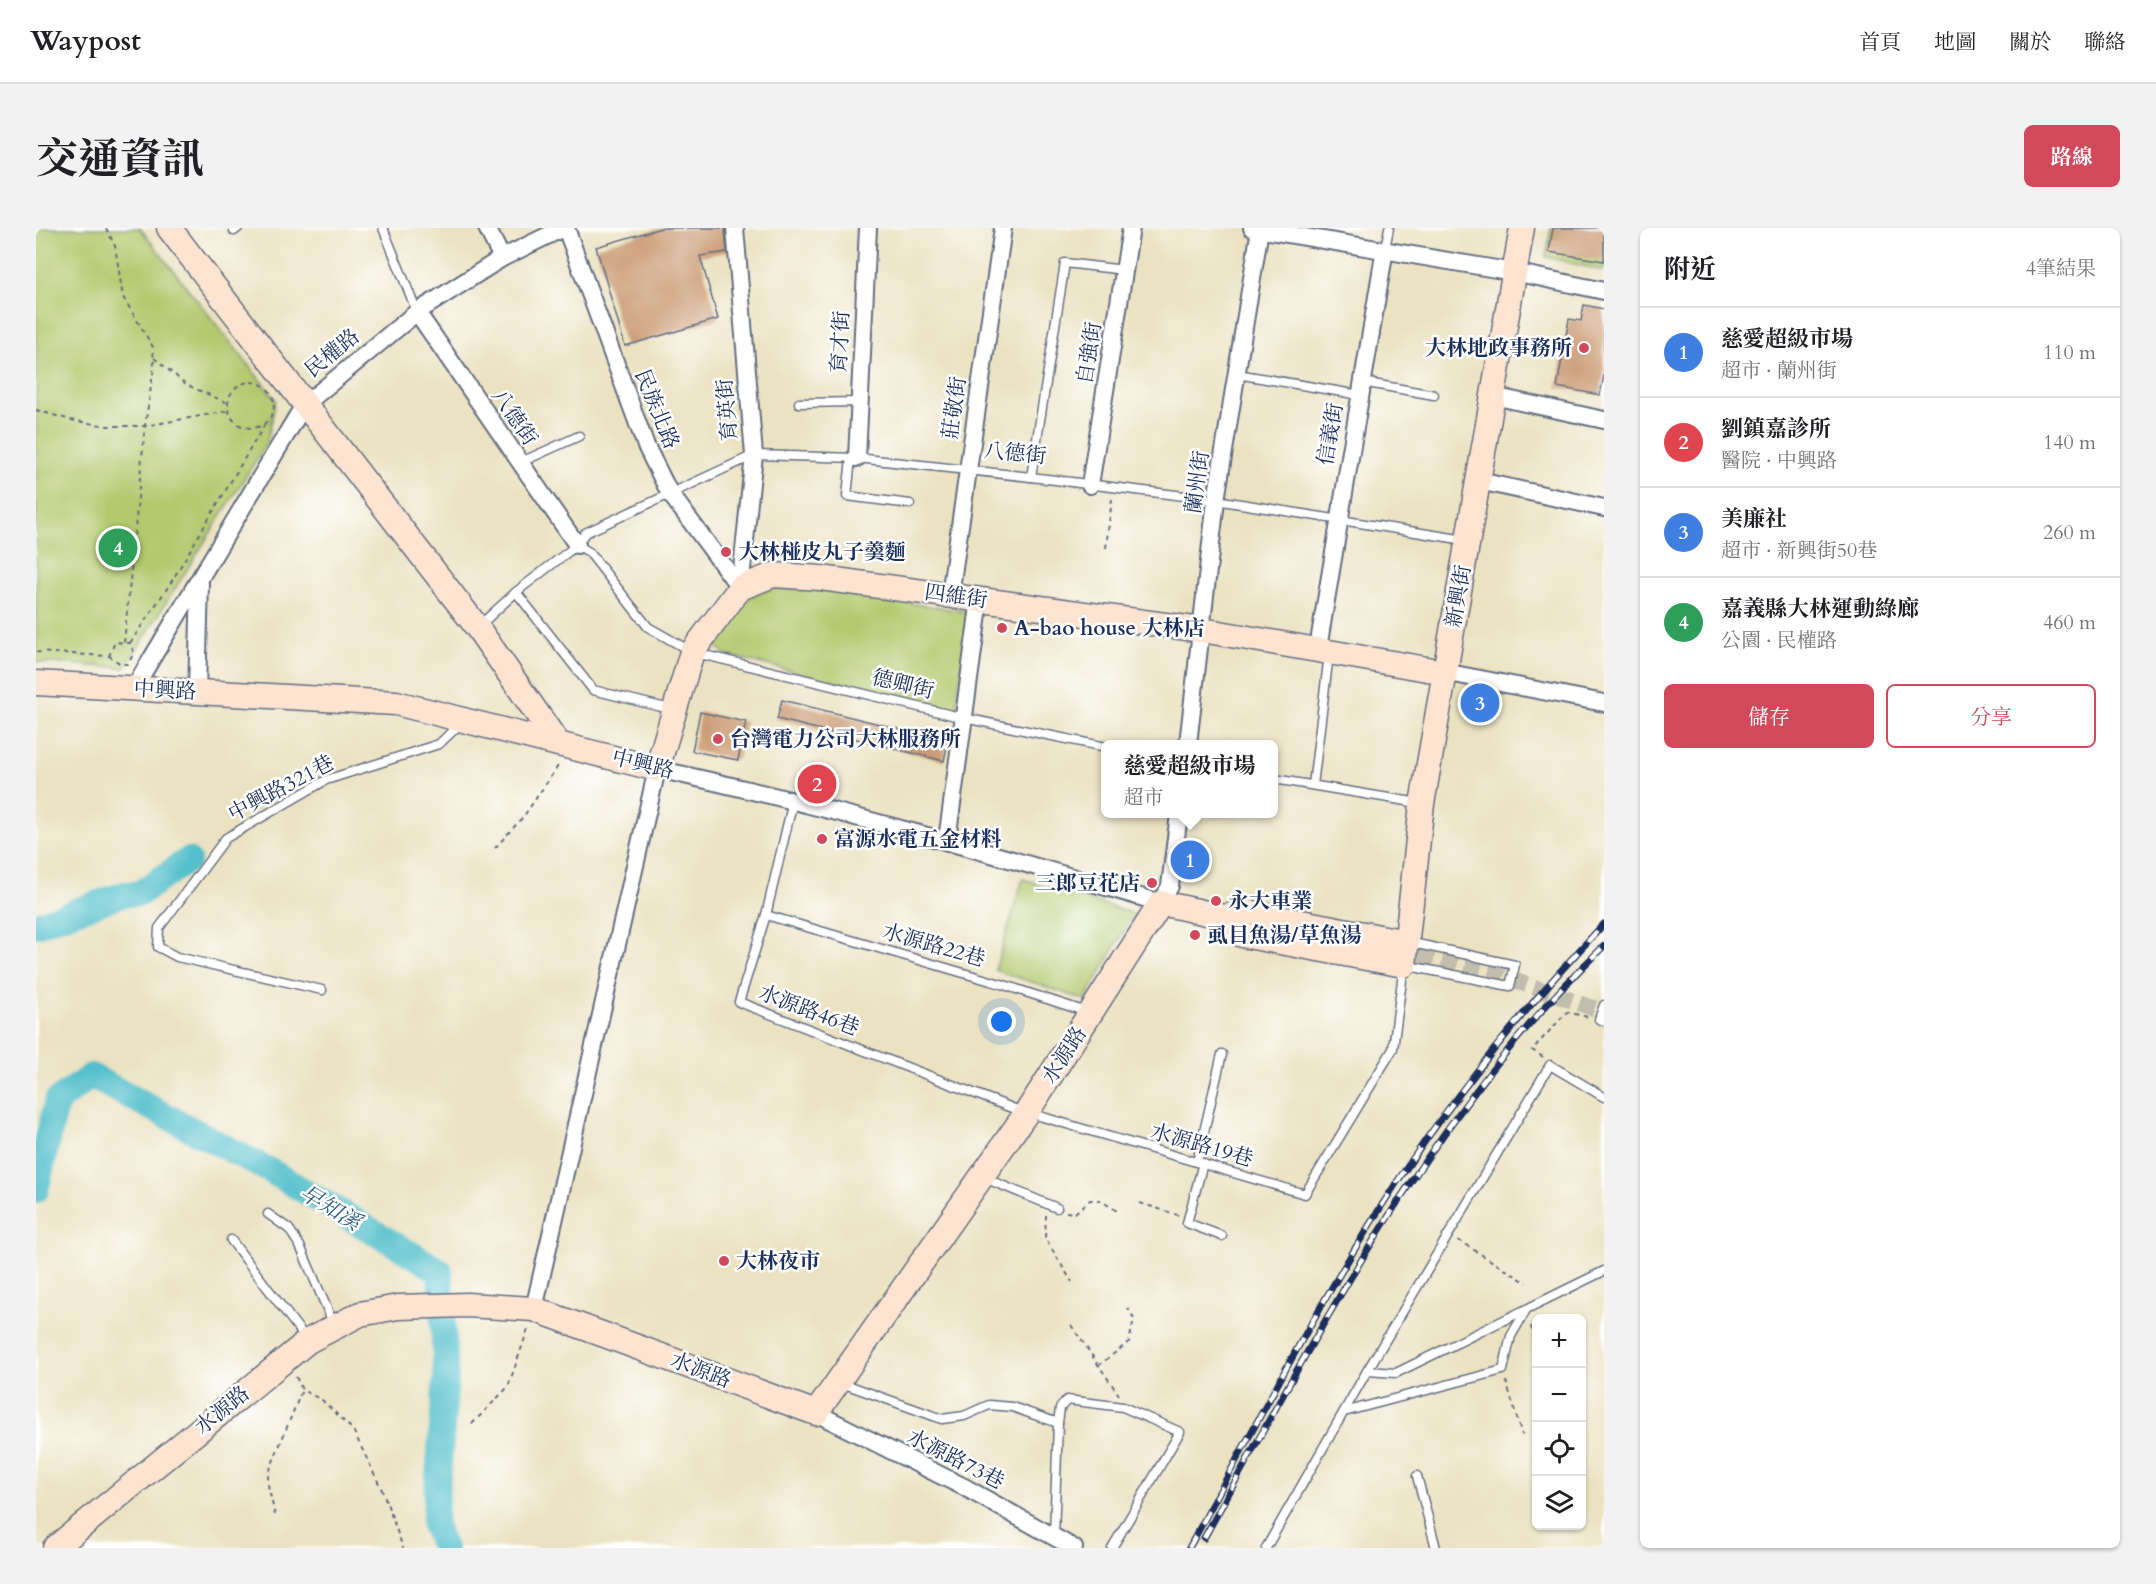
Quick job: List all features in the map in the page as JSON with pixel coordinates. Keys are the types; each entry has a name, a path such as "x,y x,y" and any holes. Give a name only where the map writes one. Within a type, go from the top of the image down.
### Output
{"street":[{"path":"169,228 477,627 557,742"},
{"path":"487,228 501,258"},
{"name":"民權路","path":"134,688 200,582 304,405 417,312 501,258 565,228"},
{"name":"民族北路","path":"565,228 627,402 669,492 740,588"},
{"name":"育英街","path":"735,228 754,455 740,588"},
{"name":"育才街","path":"854,458 860,402 868,228"},
{"name":"莊敬街","path":"950,595 1003,228"},
{"name":"自強街","path":"1090,485 1131,228"},
{"path":"1257,228 1514,272 1604,291"},
{"name":"蘭州街","path":"1189,740 1203,630 1216,500 1237,374 1257,228"},
{"name":"新興街","path":"1405,953 1422,804 1522,228"},
{"name":"信義街","path":"1324,650 1338,519 1385,249"},
{"name":"八德街","path":"417,312 577,545"},
{"path":"1493,396 1604,420"},
{"path":"1479,481 1604,508"},
{"name":"四維街","path":"740,588 773,575 821,578 1203,630 1444,672"},
{"name":"民權路","path":"197,691 200,582"},
{"path":"534,1309 657,769 692,652 740,588"},
{"path":"947,840 980,599"},
{"path":"1444,672 1604,703"},
{"name":"中興路","path":"36,683 396,704 947,840 1161,903 1232,918 1244,911 1405,953"},
{"path":"1161,903 1170,886 1178,818"},
{"name":"水源路","path":"55,1548 308,1341 360,1314 398,1307 467,1305 534,1309 816,1413 1027,1112 1161,903"},
{"name":"水源路73巷","path":"816,1413 1074,1548"}],"lane":[{"path":"382,228 417,312"},
{"name":"信義街","path":"1385,249 1389,228"},
{"path":"1031,477 1065,263 1124,270"},
{"path":"1237,374 1434,395"},
{"path":"799,403 860,402"},
{"path":"519,463 579,435"},
{"name":"八德街","path":"477,627 516,592 577,545 585,533 669,492 754,455 854,458 1031,477 1216,500 1468,540"},
{"path":"854,458 847,496 910,504"},
{"name":"德卿街","path":"577,545 589,552 648,627 692,652 964,718 1101,746"},
{"path":"516,592 593,690 674,710"},
{"path":"1312,785 1324,650"},
{"name":"中興路321巷","path":"322,990 177,957 158,947 159,928 226,838 326,780 438,744 462,721"},
{"path":"1278,780 1422,804"},
{"name":"水源路46巷","path":"793,801 766,915 739,1002 1027,1112"},
{"name":"水源路22巷","path":"766,915 1001,984 1090,1013"},
{"path":"1405,953 1515,965 1510,986 1405,953"},
{"name":"水源路19巷","path":"1027,1112 1305,1194 1393,1049 1405,953"},
{"path":"1604,1005 1599,1019 1604,1021"},
{"path":"1222,1054 1187,1218 1187,1223 1222,1236"},
{"path":"1266,1548 1367,1371 1550,1065 1604,1097"},
{"path":"982,1177 1058,1208"},
{"path":"268,1214 289,1229 300,1246 335,1325"},
{"path":"231,1240 308,1341"},
{"path":"1367,1371 1395,1373 1527,1310 1604,1270"},
{"path":"1344,1412 1503,1370 1511,1336 1527,1310"},
{"path":"839,1382 942,1419 964,1416 988,1405 1012,1407 1058,1423"},
{"path":"1054,1536 1060,1408 1067,1400 1115,1404 1180,1432 1112,1548"},
{"path":"1417,1476 1436,1548"}],"path":[{"path":"106,228 115,246 123,297 153,347 154,358 145,426 124,643"},
{"path":"154,358 187,385 228,403"},
{"path":"130,644 171,584 265,424 271,418 274,403 269,389 248,382 240,384 230,395 228,411 243,427 259,427 265,424"},
{"path":"36,410 71,420 107,426 145,426 228,411"},
{"path":"1106,548 1113,488"},
{"path":"109,656 116,642 130,644"},
{"path":"36,652 109,656 121,664 128,664 134,653 130,644"},
{"path":"495,848 524,816 560,765 557,742"},
{"path":"1072,1282 1045,1238 1047,1212 1058,1208 1075,1214 1090,1200 1100,1200 1117,1211"},
{"path":"1140,1203 1187,1218"},
{"path":"1449,1235 1527,1283"},
{"path":"1098,1366 1129,1342 1134,1319 1128,1308"},
{"path":"472,1424 508,1387 523,1348 534,1309"},
{"path":"1527,1310 1532,1331"},
{"path":"1071,1325 1119,1395 1115,1404"},
{"path":"1503,1370 1522,1435"},
{"path":"275,1515 268,1485 268,1474 302,1390 322,1400 353,1430 383,1492 403,1548"}],"green space":[{"path":"36,228 140,228 276,400 267,443 125,668 36,662"},
{"path":"1551,228 1604,228 1604,271 1546,257"},
{"path":"773,588 823,590 969,612 956,711 726,655 716,646 715,633 745,598"},
{"path":"1023,879 1134,914 1085,1000 995,970"}],"building":[{"path":"661,228 725,228 727,252 700,256 718,319 625,346 596,247"},
{"path":"1553,228 1604,228 1604,261 1549,252"},
{"name":"大林地政事務所","path":"1584,305 1604,309 1604,375 1600,395 1557,387 1569,319 1581,321"},
{"path":"782,700 948,741 944,761 777,719"},
{"name":"台灣電力公司大林服務所","path":"700,712 746,722 738,760 692,751"}],"waterway":[{"path":"36,925 124,894 139,894 188,860"},
{"name":"早知溪","path":"36,1190 57,1101 91,1076 274,1173 440,1271 446,1377 434,1525 444,1548"}],"tunnel":[{"path":"1395,951 1491,972 1604,1012"}],"railway":[{"path":"1189,1548 1341,1271 1397,1182 1444,1114 1495,1048 1604,924"},
{"path":"1204,1538 1335,1303 1382,1226 1432,1151 1485,1079 1542,1010 1604,946"}],"place":[{"name":"大林地政事務所","path":"1584,348"},
{"name":"嘉義縣大林運動綠廊","path":"118,548"},
{"name":"大林椪皮丸子羹麵","path":"726,552"},
{"name":"A-bao house 大林店","path":"1002,628"},
{"name":"美廉社","path":"1480,703"},
{"name":"台灣電力公司大林服務所","path":"718,739"},
{"name":"劉鎮嘉診所","path":"817,784"},
{"name":"富源水電五金材料","path":"822,839"},
{"name":"慈愛超級市場","path":"1190,860"},
{"name":"三郎豆花店","path":"1152,883"},
{"name":"永大車業","path":"1216,901"},
{"name":"虱目魚湯/草魚湯","path":"1195,935"},
{"name":"大林夜市","path":"724,1261"}]}
